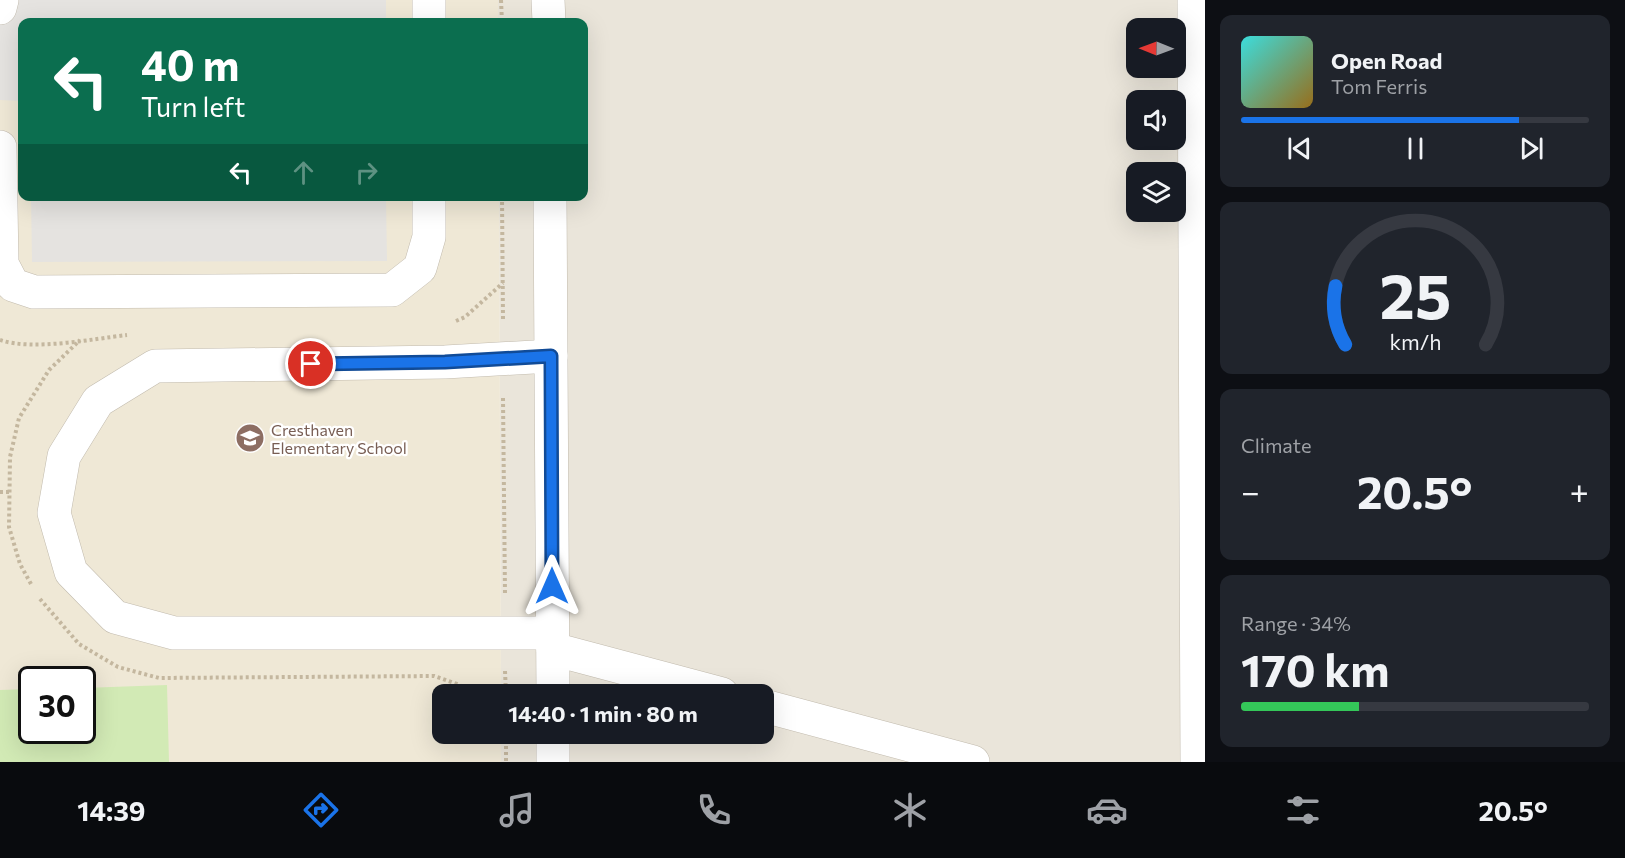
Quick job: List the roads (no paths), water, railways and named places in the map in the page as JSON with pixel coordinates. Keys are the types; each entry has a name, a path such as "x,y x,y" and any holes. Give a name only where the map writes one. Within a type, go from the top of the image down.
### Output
{"street":[{"path":"0,8 2,0"},
{"path":"429,0 429,18"},
{"path":"548,0 549,18"},
{"path":"1194,0 1197,762"},
{"path":"0,147 2,264 13,285 34,292 392,290 420,268 429,237 429,201"},
{"path":"550,201 553,684"},
{"path":"551,356 445,362 155,366 98,401 64,456 54,513 71,572 116,617 174,633 505,633 553,641 690,684"},
{"path":"774,709 973,762"},
{"path":"553,744 553,762"}],"place":[{"name":"Cresthaven Elementary School","path":"250,438"}]}
